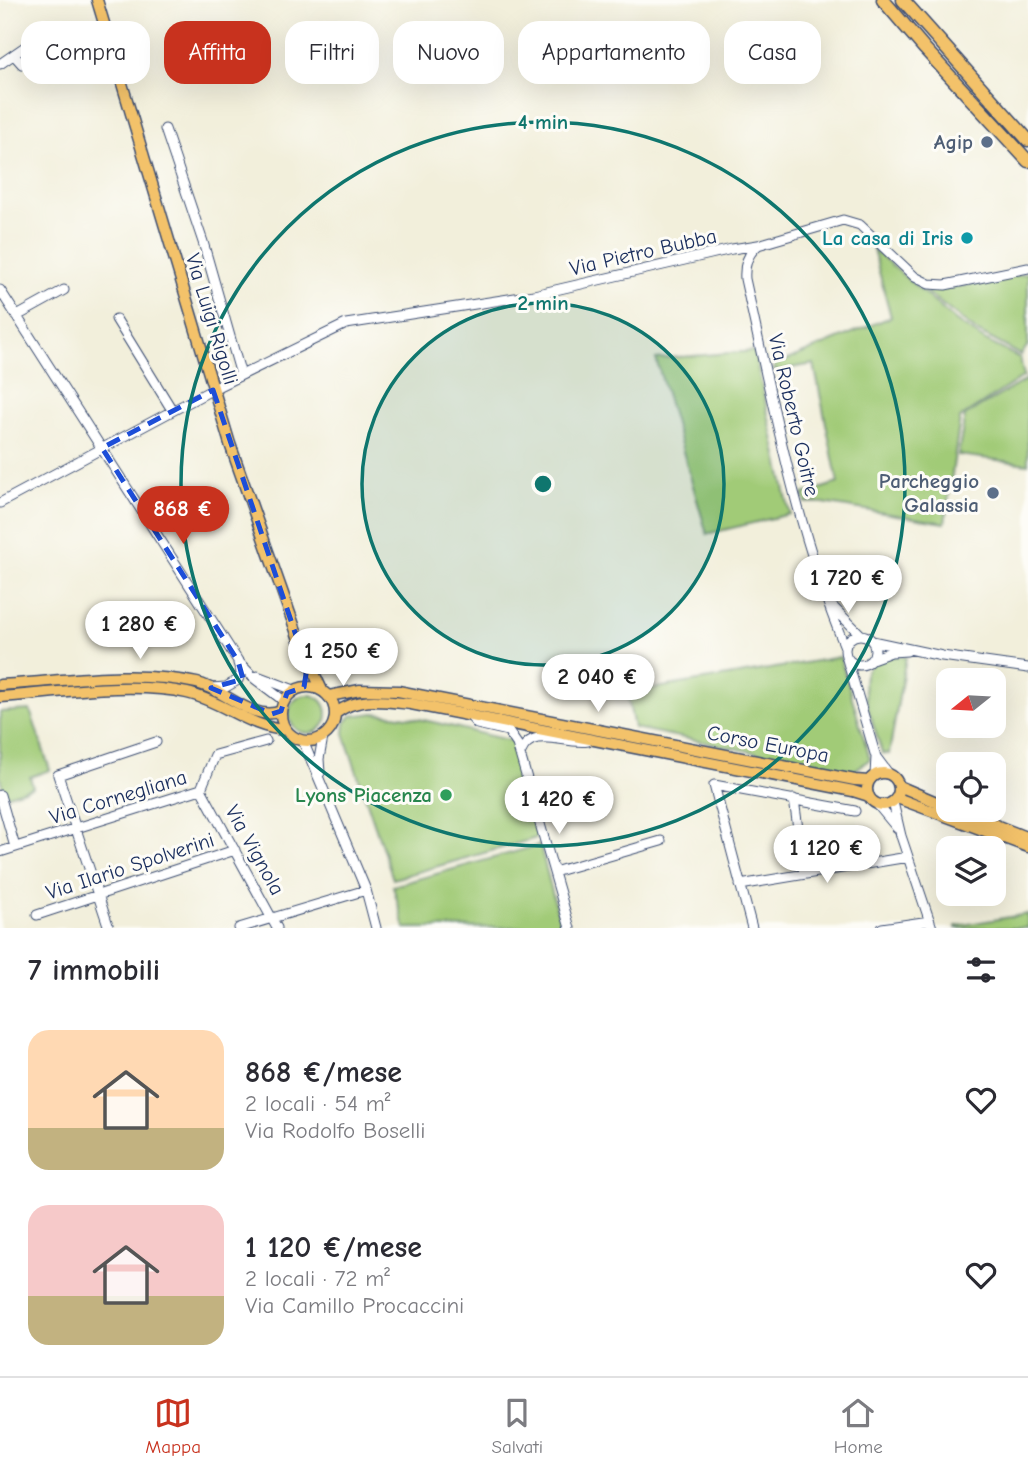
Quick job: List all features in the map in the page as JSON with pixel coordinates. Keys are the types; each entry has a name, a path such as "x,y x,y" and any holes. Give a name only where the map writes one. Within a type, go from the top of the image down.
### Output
{"highway":[{"path":"883,0 1028,161"},
{"path":"903,0 1028,140"}],"main road":[{"name":"Via Luigi Rigolli","path":"97,0 243,484 302,645 325,693"},
{"name":"Via Luigi Rigolli","path":"299,689 307,668 302,645"},
{"path":"0,685 146,677 200,684 269,715 299,689 325,693 335,713 334,723 323,737 303,741 291,735 282,724 282,706"},
{"path":"0,696 158,689 202,698 262,726 286,730"},
{"name":"Corso Europa","path":"325,693 398,691 855,780 888,773"},
{"name":"Corso Europa","path":"335,713 352,703 377,701 411,704 591,740 886,805 895,800 1028,847"},
{"path":"888,773 895,778 899,786 936,802"},
{"path":"872,778 873,800"},
{"path":"895,800 899,786"},
{"path":"988,822 1028,838"}],"street":[{"path":"0,64 14,55"},
{"path":"165,130 203,242 241,375"},
{"name":"Via Pietro Bubba","path":"0,503 172,410 346,324 569,288 758,245 843,220 860,225 915,276 929,284 945,285 1028,268"},
{"name":"Via Roberto Goitre","path":"758,245 752,250 745,264 746,279 799,517 823,594 846,652 876,757 888,773"},
{"path":"0,290 238,661 282,706"},
{"path":"17,316 64,290"},
{"path":"116,319 172,410"},
{"name":"Via Roberto Goitre","path":"823,594 837,613 861,635"},
{"path":"915,650 891,652 862,665 852,663 846,652 849,640 861,635 915,650 1028,668"},
{"path":"872,640 875,650 872,659"},
{"path":"211,688 226,687 238,680 241,672 238,661"},
{"name":"Via Roberto Goitre","path":"860,699 858,680 862,665"},
{"path":"249,673 299,689"},
{"path":"470,716 477,724 508,731 521,752 570,928"},
{"path":"323,737 319,759 323,785"},
{"path":"521,752 525,743 536,737 575,743 591,740"},
{"name":"Via Cornegliana","path":"0,852 201,789 215,755 266,741"},
{"path":"303,741 366,890 376,928"},
{"path":"109,928 58,775 156,742"},
{"name":"Via Roberto Goitre","path":"872,778 876,757"},
{"path":"752,928 714,785 855,811"},
{"name":"Via Vignola","path":"201,789 275,923"},
{"path":"0,798 4,824 15,847"},
{"path":"793,799 804,874"},
{"path":"873,800 887,813 901,836"},
{"path":"882,928 931,925 901,836 895,800"},
{"path":"554,872 661,841"},
{"name":"Via Ilario Spolverini","path":"37,915 235,850"},
{"path":"740,885 908,857"},
{"path":"239,928 275,923 366,890"}],"highlighted area":[{"path":"213,390 307,668 304,687 287,693 281,711 272,714 211,688 243,679 238,661 102,448"}],"green space":[{"path":"873,249 956,321 986,341 1020,358 1024,376 960,418 945,523 823,503 806,503 803,494 838,483 814,364 774,371 775,365 891,317"},
{"path":"1028,273 1028,345 1021,355 976,331 925,291 947,289"},
{"path":"754,351 790,514 707,534 656,359"},
{"path":"1027,379 1028,464 958,455 965,416"},
{"path":"891,656 906,657 889,754 882,753 864,688 867,670 872,664"},
{"path":"840,657 870,759 852,772 634,728 627,693"},
{"path":"308,695 321,701 327,714 321,727 308,733 295,727 289,714 295,701"},
{"path":"30,710 50,770 30,777 33,787 5,796 0,778 0,712"},
{"name":"Lyons Piacenza","path":"374,713 426,721 513,741 540,837 393,879 344,734 345,723 351,716"},
{"path":"540,845 561,927 405,928 393,886"},
{"path":"1028,914 1028,928 956,928 956,926"}],"place":[{"name":"Agip","path":"987,142"},
{"name":"La casa di Iris","path":"967,238"},
{"name":"Parcheggio Galassia","path":"993,493"},
{"name":"Lyons Piacenza","path":"446,795"}]}
